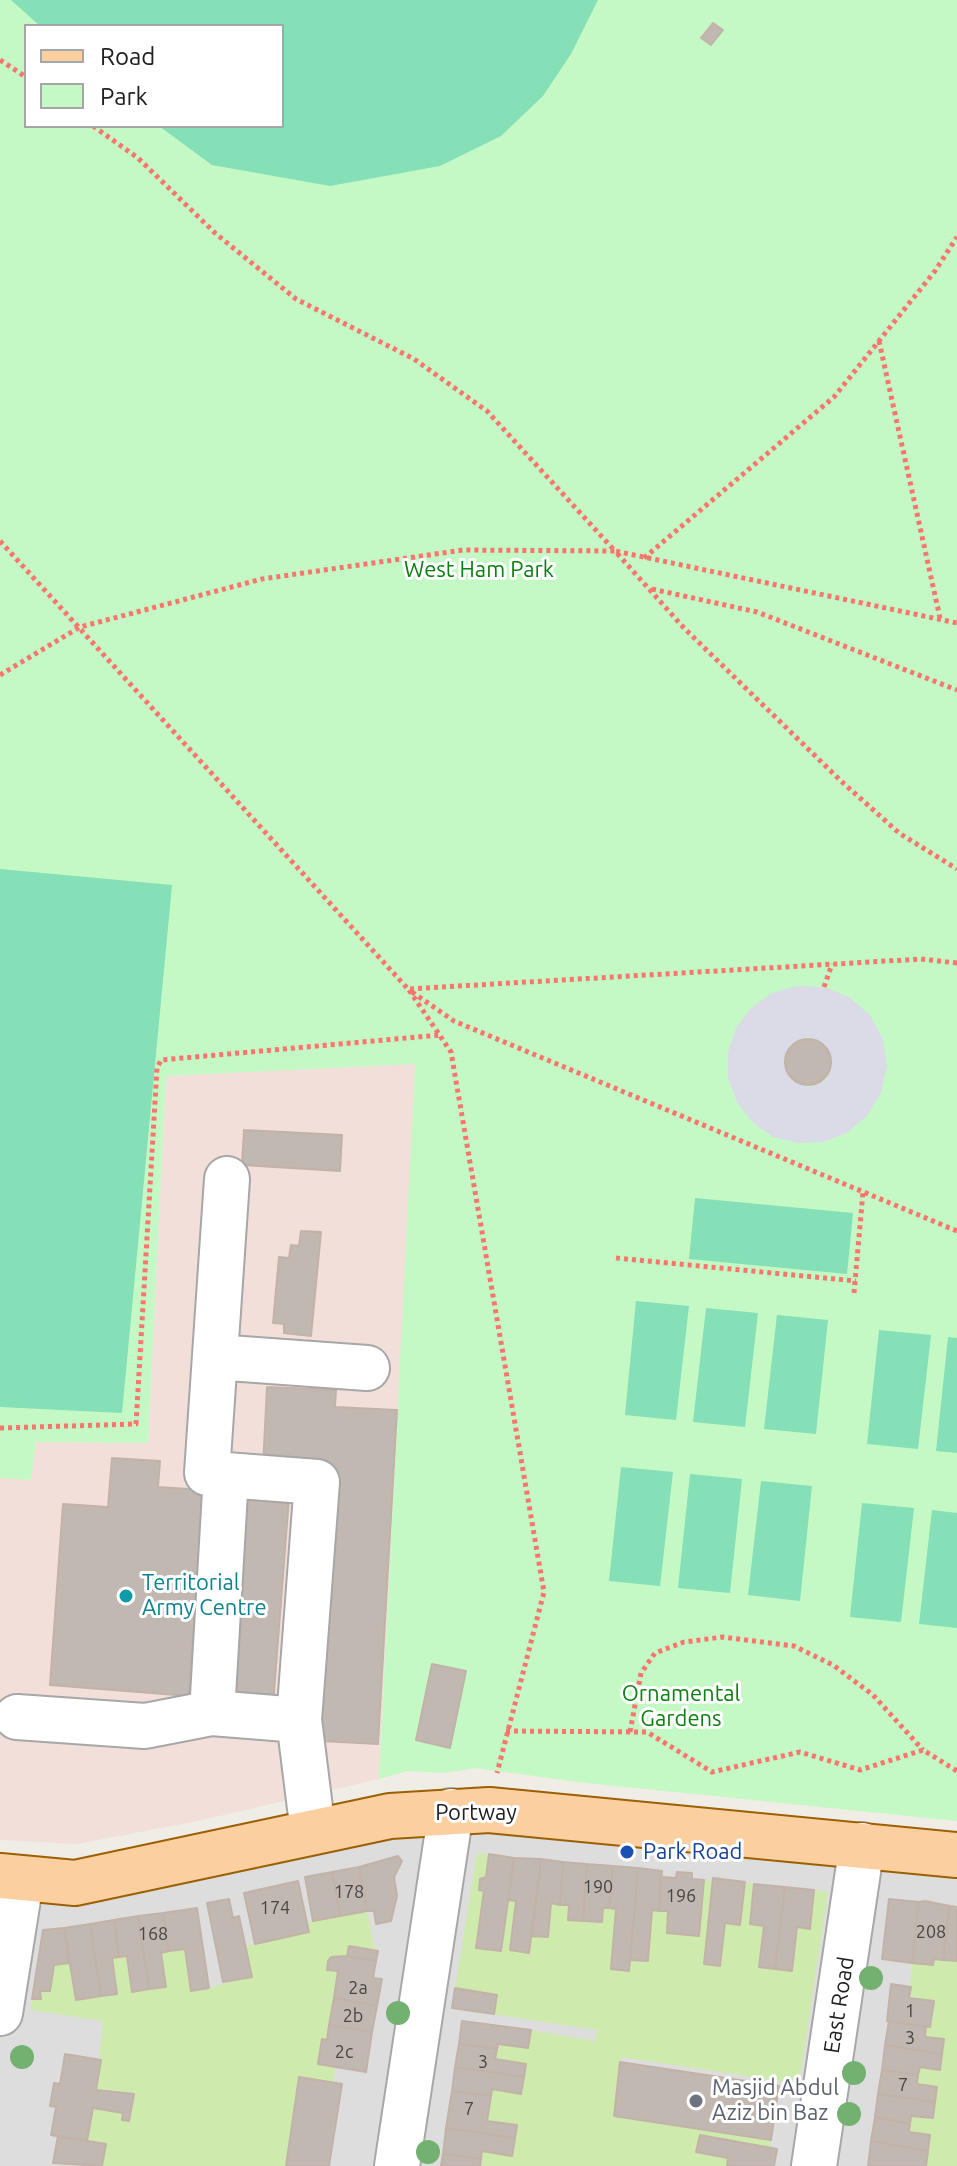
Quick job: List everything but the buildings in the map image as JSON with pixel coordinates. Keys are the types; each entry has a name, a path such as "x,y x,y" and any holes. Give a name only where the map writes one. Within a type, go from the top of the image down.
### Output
{"main road":[{"name":"Portway","path":"10,1878 75,1883 390,1816 470,1810 957,1855"}],"street":[{"path":"227,1179 207,1473 317,1482 299,1720 313,1832"},
{"path":"215,1357 367,1368"},
{"path":"212,1713 226,1475"},
{"path":"17,1717 145,1726 212,1713 299,1720"},
{"path":"397,2166 470,1810"},
{"name":"East Road","path":"814,2166 862,1845"},
{"path":"0,2013 10,1878"}],"path":[{"path":"0,60 24,76"},
{"path":"96,128 138,158 215,233 296,299 414,359 487,411 652,589 684,628 841,781 899,833 957,869"},
{"path":"644,558 834,397 957,237"},
{"path":"879,340 940,618"},
{"path":"0,541 408,989 451,1052 544,1592 506,1731 470,1810"},
{"path":"0,675 80,627 262,579 447,552 615,551 957,623"},
{"path":"652,589 757,612 957,690"},
{"path":"408,989 921,959 957,963"},
{"path":"824,987 832,964"},
{"path":"408,989 454,1021 957,1231"},
{"path":"0,1428 136,1424 157,1068 161,1060 440,1035"},
{"path":"854,1293 863,1192"},
{"path":"616,1258 856,1281"},
{"path":"630,1732 641,1673 655,1653 684,1642 723,1637 794,1646 833,1665 873,1695 923,1750 957,1771"},
{"path":"506,1731 647,1732 712,1772 800,1752 860,1770 923,1750"}],"shaded area":[{"path":"796,986 824,987 849,997 870,1015 883,1039 887,1066 881,1093 867,1116 847,1133 824,1142 798,1143 773,1137 752,1122 737,1102 728,1078 728,1052 736,1028 751,1008 772,993","holes":["808,1037 825,1044 832,1061 826,1080 809,1087 792,1080 785,1062 791,1044"]},
{"path":"416,1064 379,1779 198,1821 77,1844 0,1840 0,1478 31,1480 36,1442 148,1443 166,1076"},
{"path":"469,1828 957,1873 957,2166 0,2166 0,1893 385,1833"}],"green space":[{"name":"West Ham Park","path":"0,0 957,0 957,1821 577,1782 476,1768 443,1773 408,1771 379,1779 415,1064 166,1076 148,1443 36,1442 31,1480 0,1478"},
{"path":"11,0 598,0 571,54 543,96 501,136 440,166 330,186 212,165 162,128 284,128 284,24 38,24"},
{"path":"0,869 172,885 122,1413 0,1407"},
{"path":"695,1198 853,1213 847,1274 689,1259"},
{"path":"636,1301 689,1306 676,1420 625,1415"},
{"path":"706,1308 758,1313 745,1427 693,1422"},
{"path":"777,1315 828,1320 816,1434 764,1429"},
{"path":"879,1330 931,1335 918,1449 867,1444"},
{"path":"948,1337 957,1338 957,1453 936,1451"},
{"path":"621,1467 673,1472 660,1586 609,1581"},
{"path":"690,1474 742,1479 730,1593 678,1588"},
{"path":"761,1481 812,1486 800,1601 748,1595"},
{"path":"862,1503 914,1508 901,1622 850,1617"},
{"path":"932,1510 957,1513 957,1628 919,1624"},
{"path":"477,1853 489,1854 486,1877 480,1879 479,1890 484,1891 476,1947 501,1951 508,1900 516,1901 510,1950 529,1953 532,1936 548,1937 551,1903 569,1905 569,1920 601,1922 603,1908 616,1909 612,1969 629,1970 630,1960 652,1910 668,1911 667,1933 699,1935 704,1880 713,1881 704,1964 720,1966 725,1923 740,1924 745,1882 754,1884 750,1924 764,1926 759,1967 792,1971 797,1927 810,1928 814,1890 828,1892 799,2084 621,2057 614,2116 771,2140 770,2148 700,2135 697,2152 728,2158 727,2166 480,2166 482,2151 512,2156 517,2126 487,2121 492,2089 521,2094 526,2064 495,2059 498,2044 531,2030 595,2041 597,2030 452,2008"},
{"path":"367,1911 375,1950 350,1946 347,1956 331,1957 328,1962 327,1970 338,1971 327,2040 322,2040 318,2063 335,2067 333,2082 299,2077 286,2166 102,2166 87,2141 93,2108 123,2113 122,2120 129,2121 134,2095 96,2090 103,2021 31,2010 32,1999 41,1999 40,1991 50,1991 54,1965 70,1963 76,2000 117,1994 112,1958 127,1956 133,1991 165,1987 161,1953 185,1949 209,1988 252,1976 245,1946 308,1932 307,1922"},
{"path":"934,1959 957,1961 957,2166 926,2166 930,2135 910,2131 911,2116 933,2118 937,2087 917,2084 918,2075 920,2067 943,2039 925,2037 926,2027 931,2027 934,2001 909,1998 912,1963 933,1965"}],"place":[{"name":"Territorial Army Centre","path":"126,1596"},
{"name":"Park Road","path":"627,1852"},
{"name":"Masjid Abdul Aziz bin Baz","path":"696,2101"}],"park label":[{"name":"Ornamental Gardens","path":"681,1706"}]}
